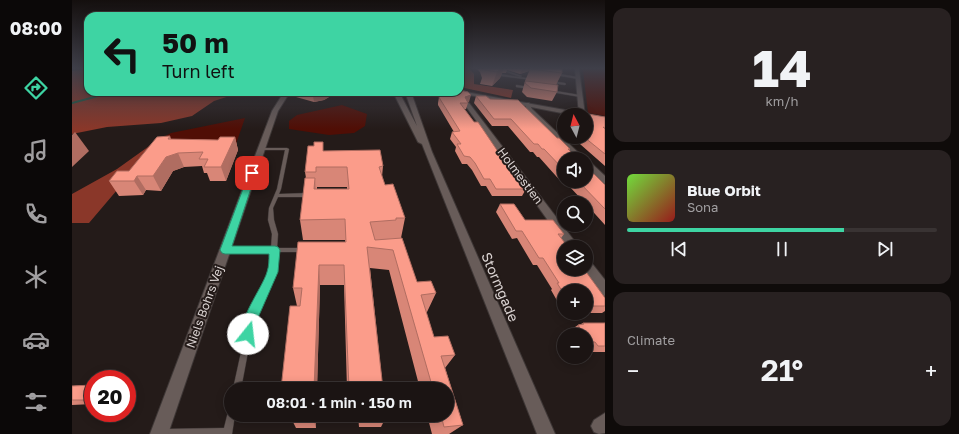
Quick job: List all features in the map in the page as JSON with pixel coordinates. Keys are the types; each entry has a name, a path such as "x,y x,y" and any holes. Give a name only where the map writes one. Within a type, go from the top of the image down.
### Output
{"street":[{"path":"579,89 583,108"},
{"path":"464,91 480,96"},
{"path":"464,93 557,110"},
{"name":"Niels Bohrs Vej","path":"160,434 261,149 275,111 284,96"},
{"name":"Stormgade","path":"398,96 413,127 428,152"},
{"path":"404,96 409,109 416,115"},
{"name":"Stormgade","path":"410,96 428,152 546,434"},
{"name":"Holmestien","path":"467,104 568,240"},
{"path":"527,104 529,110 574,152"},
{"path":"593,170 605,181"},
{"path":"593,274 605,290"}],"lane":[{"path":"550,91 580,96"},
{"path":"238,382 251,320 272,272 275,250 275,234 271,220 271,208 276,196 287,149 261,149"},
{"path":"276,196 317,195"},
{"path":"225,250 298,250"},
{"path":"160,434 228,432 230,422"}],"shaded area":[{"path":"72,89 84,89 84,96 230,96 214,101 192,116 161,123 107,127 72,134"},
{"path":"470,89 513,90 511,98"},
{"path":"585,89 605,89 605,116 593,114 593,108 587,108"},
{"path":"342,105 367,114 365,126 354,133 329,135 289,129 289,121 297,115"},
{"path":"245,118 236,144 154,142 171,133"},
{"path":"152,144 123,183 89,223 72,223 72,194 117,169"}],"building":[{"path":"539,89 557,89 557,92"},
{"path":"464,91 471,95 465,97 468,103 460,103 474,122 478,122 505,162 507,162 526,189 496,189 490,179 484,179 475,163 470,157 464,156 457,144 461,144 452,132 460,131 439,97 464,96"},
{"path":"476,96 486,96 490,99 518,100 557,138 557,144 565,144 571,152 557,152 557,163 538,144 534,144 511,119 494,119"},
{"path":"593,115 605,117 605,128 603,127 605,129 605,154 593,144"},
{"path":"170,136 168,139 218,140 220,137 235,137 221,167 204,167 208,159 199,159 203,152 178,153 166,157 153,176 137,176 134,181 109,181 117,171 129,171 157,137"},
{"path":"314,142 323,142 323,151 380,150 383,166 379,167 385,185 393,184 405,218 370,222 375,240 402,238 417,282 431,281 436,293 421,295 434,337 448,336 455,355 441,356 449,382 431,382 393,250 367,247 382,382 349,382 344,265 319,265 314,382 282,382 290,306 300,306 302,288 293,288 298,242 346,242 345,219 300,220 305,178 315,178 314,189 349,189 347,167 316,167 316,172 305,172 308,146 314,146"},
{"path":"593,173 605,185 605,209 585,188 593,188"},
{"path":"500,204 514,204 525,220 553,220 557,225 557,232 562,232 564,234 558,234 563,240 557,240 557,276 589,276 605,298 605,306 593,306 593,284 558,284 559,283 543,258 539,258 522,231 516,231"},
{"path":"583,323 605,323 605,346 598,346 595,342 593,342 593,328 580,328 578,325 584,324"},
{"path":"84,385 84,400 72,400 72,386"},
{"path":"454,397 463,425 444,427 443,422 454,422"}],"waterway":[{"path":"72,103 98,96"}],"route":[{"path":"248,334 251,320 265,292 272,272 275,250 225,250 252,173"}]}
